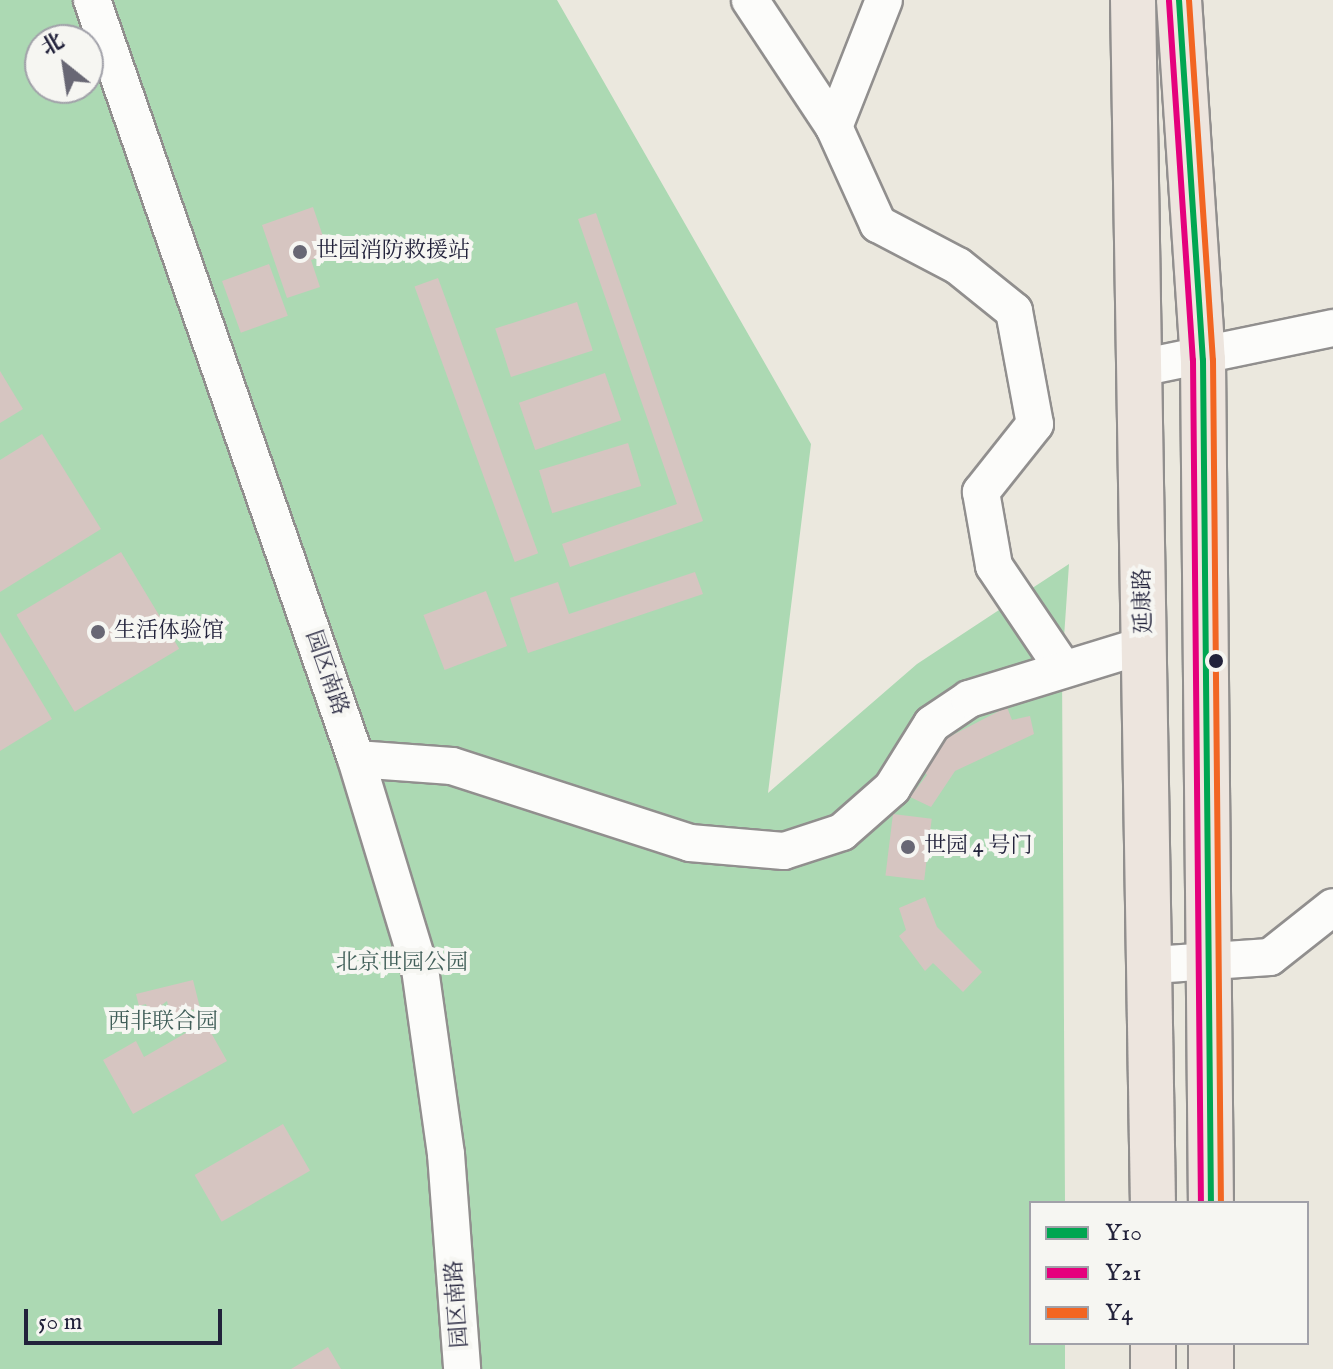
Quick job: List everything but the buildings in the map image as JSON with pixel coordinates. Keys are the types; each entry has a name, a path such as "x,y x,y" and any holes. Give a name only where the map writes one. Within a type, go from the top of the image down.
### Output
{"main road":[{"name":"延康路","path":"1133,0 1153,965 1153,1201"},
{"path":"1179,0 1203,360 1211,1201"},
{"path":"1153,1345 1153,1369"},
{"path":"1211,1345 1211,1369"}],"street":[{"name":"园区南路","path":"92,0 356,759 420,969 446,1154 462,1369"},
{"path":"750,0 834,127 878,224 958,266 1014,311 1035,424 981,492 994,566 1062,667"},
{"path":"834,127 884,0"},
{"path":"1140,368 1203,360 1333,328"},
{"path":"356,759 452,766 690,843 784,851 842,832 892,788 932,724 969,699 1062,667 1144,645"},
{"path":"1153,965 1270,957 1333,907"}],"green space":[{"name":"北京世园公园","path":"0,0 557,0 811,444 768,793 917,664 1069,564 1062,667 1065,1201 1029,1201 1029,1345 1065,1345 1065,1369 0,1369"}],"transit line":[{"name":"Y10","path":"1179,0 1203,360 1211,1201"},
{"name":"Y4","path":"1189,0 1213,360 1221,1201"},
{"name":"Y21","path":"1169,1 1193,360 1201,1201"}],"place":[{"name":"世园消防救援站","path":"300,252"},
{"name":"生活体验馆","path":"98,632"},
{"name":"世园 4 号门","path":"908,847"}],"park label":[{"name":"西非联合园","path":"163,1023"}]}
